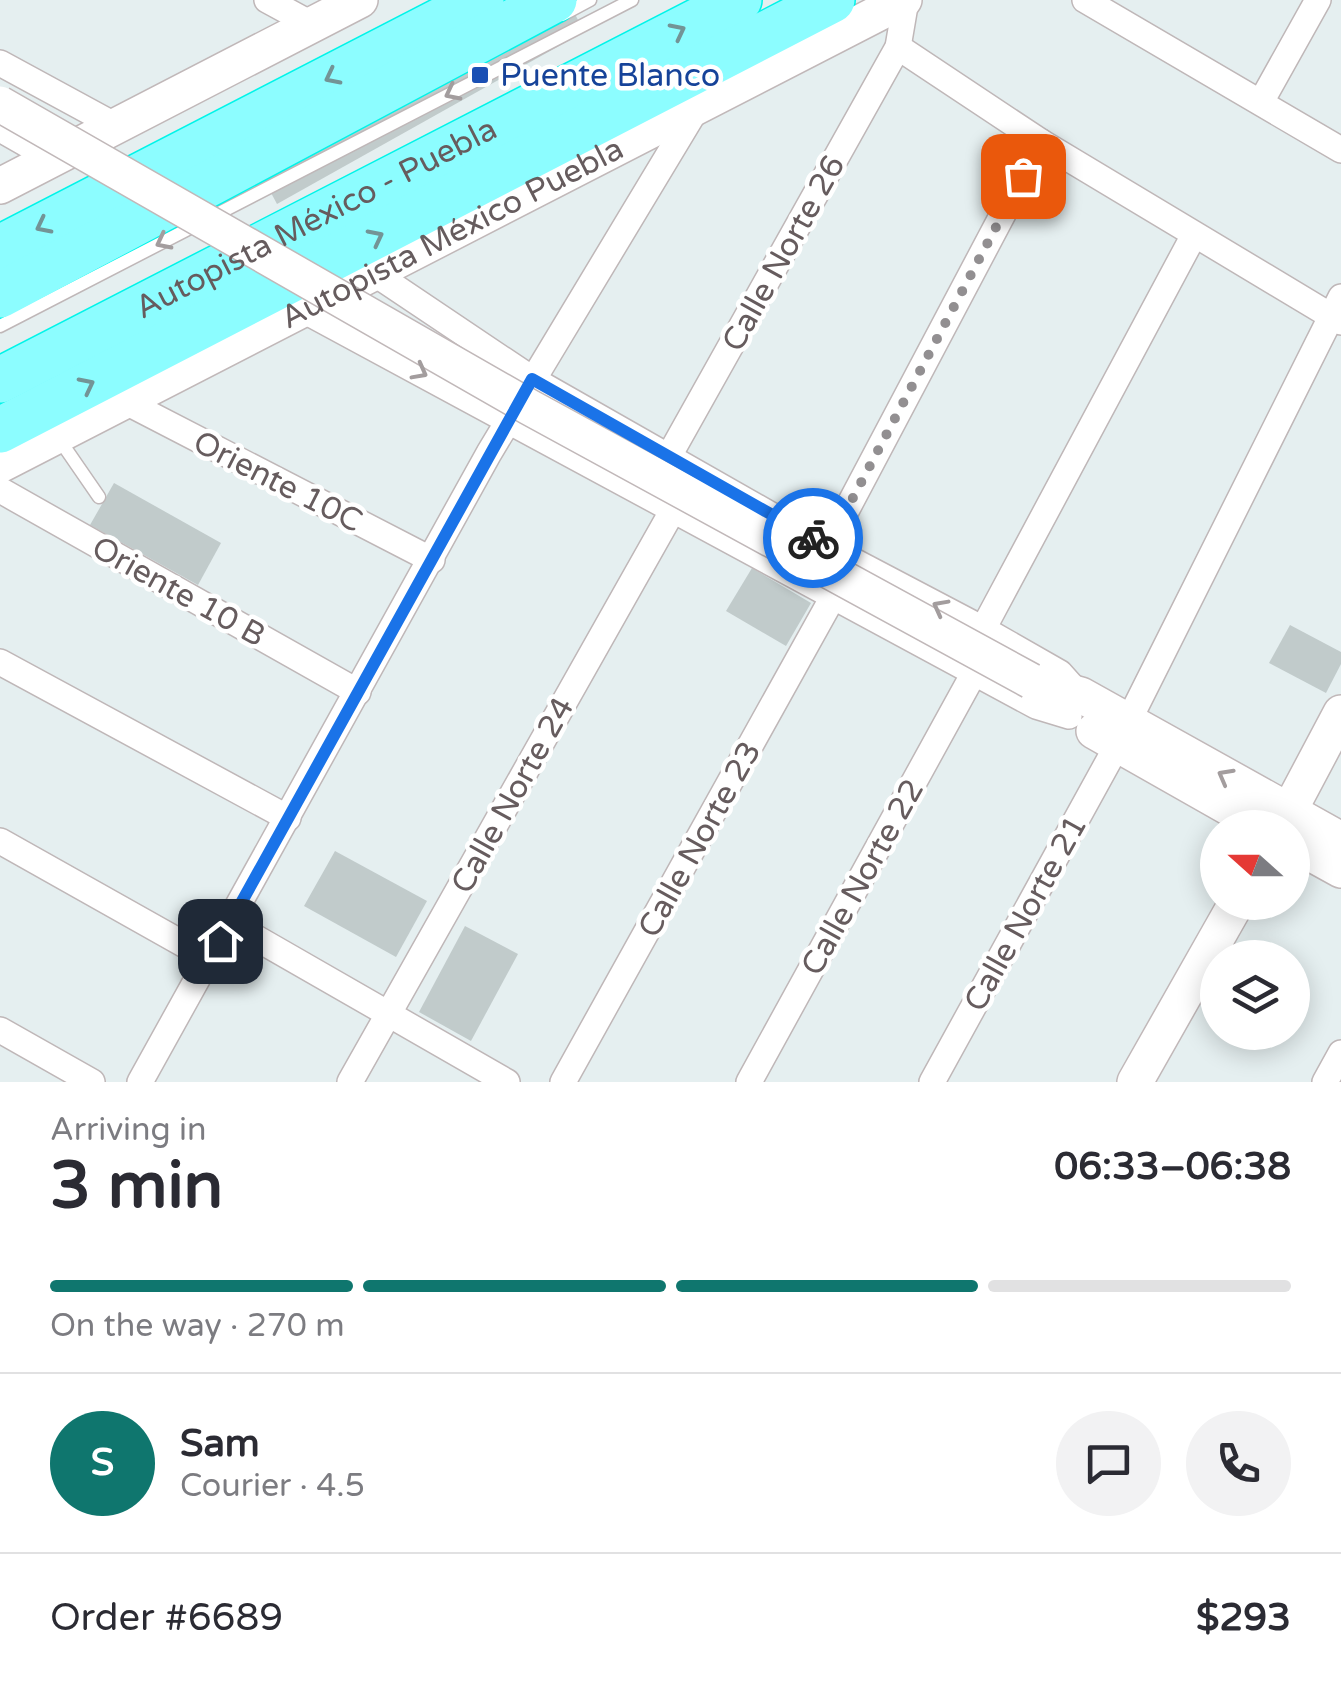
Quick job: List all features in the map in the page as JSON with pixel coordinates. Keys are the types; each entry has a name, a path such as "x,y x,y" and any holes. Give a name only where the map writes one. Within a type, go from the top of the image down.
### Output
{"highway":[{"path":"0,248 481,0"},
{"name":"Autopista México - Puebla","path":"0,380 739,0"},
{"name":"Autopista México Puebla","path":"0,430 727,58 832,0"},
{"path":"0,295 543,18"}],"street":[{"path":"267,0 313,25"},
{"path":"0,186 39,151 116,126 360,0"},
{"name":"Calle Norte 26","path":"669,456 898,47 905,0"},
{"name":"Autopista México Puebla","path":"0,466 303,310 391,284 698,107 905,0"},
{"path":"1085,0 1341,150"},
{"path":"1261,102 1318,0"},
{"path":"898,47 1041,142 1194,235 1338,311 1123,733"},
{"path":"140,1082 532,379 727,58"},
{"path":"0,63 116,126"},
{"path":"39,151 43,86"},
{"path":"0,104 530,407 1031,681 1252,810"},
{"path":"0,129 39,151"},
{"path":"827,547 1041,142"},
{"path":"984,629 1194,235"},
{"path":"359,340 362,322 371,306 386,296 391,284 532,379 827,547 1060,673 1075,706"},
{"path":"303,310 1036,706 1075,706"},
{"name":"Oriente 10C","path":"124,402 432,560"},
{"path":"669,456 674,508"},
{"name":"Oriente 10 B","path":"0,490 358,692"},
{"name":"Calle Norte 24","path":"350,1082 674,508"},
{"name":"Calle Norte 23","path":"563,1082 834,595"},
{"path":"0,662 288,818"},
{"name":"Calle Norte 22","path":"750,1082 974,672"},
{"path":"1290,810 1341,713"},
{"name":"Calle Norte 21","path":"932,1082 1123,733"},
{"path":"1310,833 1341,840"},
{"path":"0,841 210,959"},
{"path":"1310,848 1341,870"},
{"path":"1135,1082 1227,920"},
{"path":"230,923 507,1082"},
{"path":"0,1030 92,1082"},
{"path":"1325,1082 1341,1053"}],"lane":[{"path":"0,306 543,18 590,0"},
{"path":"0,326 632,0"},
{"path":"58,436 99,497"}],"building":[{"name":"Puente Blanco","path":"574,12 584,32 277,204 262,176"},
{"path":"114,483 221,543 198,585 90,525"},
{"path":"752,568 811,603 786,646 726,611"},
{"path":"1290,625 1341,652 1341,664 1326,693 1269,663"},
{"path":"335,851 427,901 396,957 304,906"},
{"path":"465,926 518,954 471,1041 419,1012"}],"way so far":[{"path":"813,538 827,547 1023,176"}],"place":[{"name":"Puente Blanco","path":"480,75"}],"route":[{"path":"220,941 532,379 813,538"}]}
